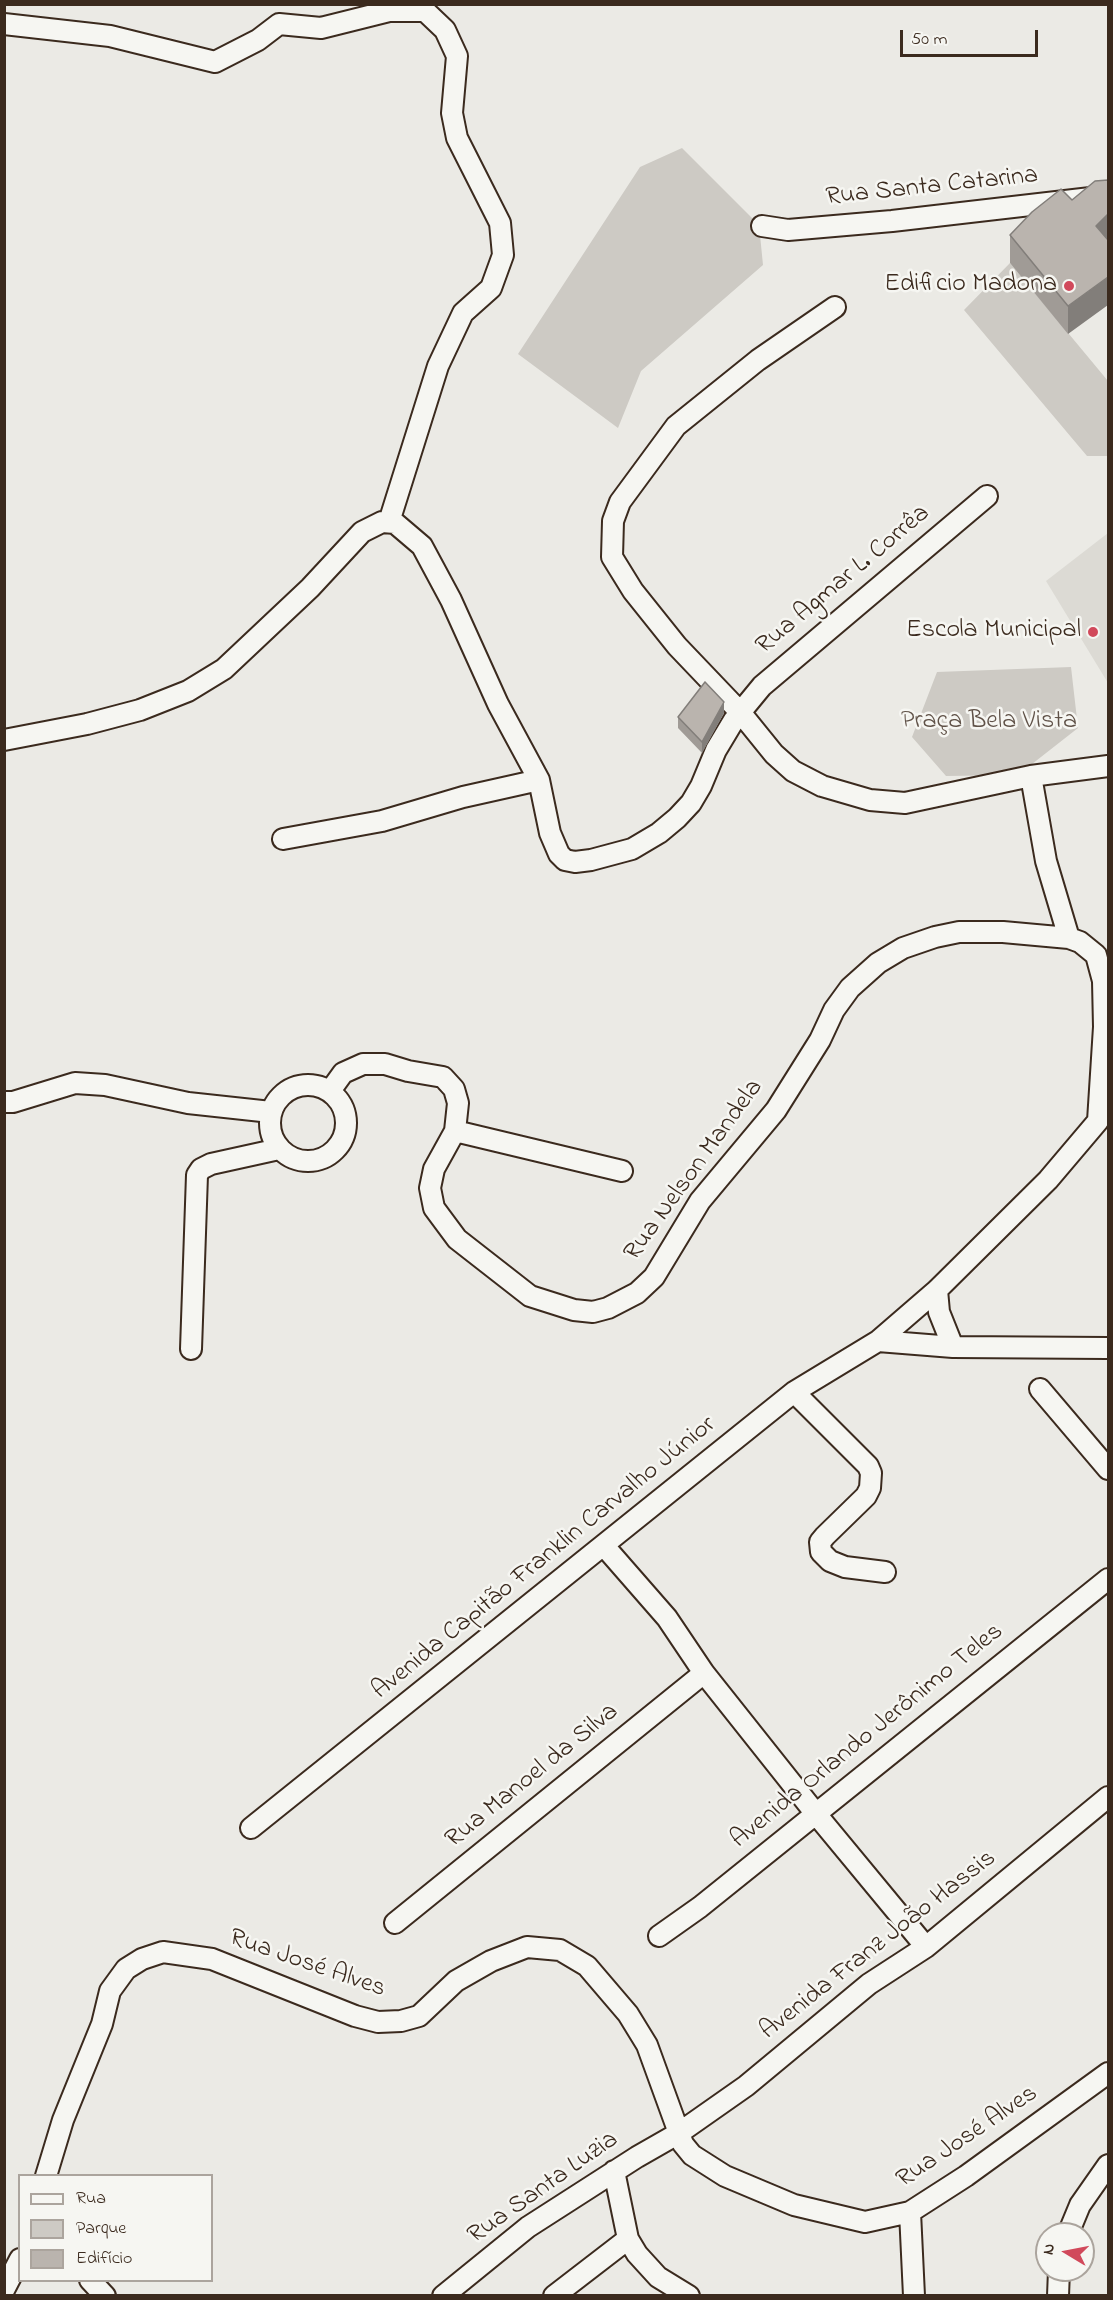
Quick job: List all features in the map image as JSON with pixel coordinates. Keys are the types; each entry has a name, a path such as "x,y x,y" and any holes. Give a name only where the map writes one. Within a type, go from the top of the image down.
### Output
{"street":[{"path":"4,24 110,36 215,62 258,40 279,24 321,28 389,11 425,11 445,30 457,56 452,113 457,138 500,223 503,255 490,288 463,313 438,366 389,522"},
{"name":"Rua Santa Catarina","path":"762,226 788,230 1108,196"},
{"path":"835,307 758,360 676,426 620,502 613,521 612,557 633,591 677,646 740,712 774,754 793,771 822,786 848,795 905,802 1031,776 1108,766"},
{"name":"Rua Agmar L. Corrêa","path":"540,780 550,833 559,854 565,860 575,862 591,860 632,849 659,833 691,803 716,750 740,712 779,671 987,496"},
{"path":"4,740 87,724 140,710 188,692 224,669 310,588 362,532 389,522 395,523 418,542 430,558 498,704 540,780 463,797 382,821 283,839"},
{"path":"1031,776 1046,861 1064,937"},
{"name":"Rua Nelson Mandela","path":"330,1091 343,1073 363,1064 385,1064 408,1071 443,1077 458,1095 455,1131 434,1169 430,1197 434,1208 457,1239 530,1296 574,1310 593,1312 608,1308 637,1293 654,1277 700,1201 776,1110 820,1040 834,1010 850,988 878,963 903,948 959,932 1064,937"},
{"name":"Avenida Capitão Franklin Carvalho Júnior","path":"252,1828 794,1392 878,1341 937,1290 1048,1180 1103,1121 1103,981 1096,955 1088,946 1064,937"},
{"path":"4,1102 13,1102 75,1083 105,1085 188,1103 271,1112"},
{"path":"303,1085 317,1085 330,1091 342,1103 347,1119 345,1135 338,1149 324,1159 308,1162 292,1159 279,1149 273,1138 271,1112 278,1099 289,1090 303,1085"},
{"path":"455,1131 622,1171"},
{"path":"190,1349 196,1175 201,1169 211,1164 279,1149"},
{"path":"937,1290 939,1312 953,1347"},
{"path":"878,1341 953,1347 1108,1348"},
{"path":"1040,1389 1108,1470"},
{"path":"794,1392 868,1466 871,1473 870,1488 866,1496 820,1542 821,1552 830,1561 845,1567 885,1572"},
{"path":"605,1546 667,1617 704,1673 926,1947"},
{"name":"Avenida Orlando Jerônimo Teles","path":"659,1936 700,1907 1108,1579"},
{"name":"Rua Manoel da Silva","path":"395,1923 704,1673"},
{"name":"Avenida Franz João Hassis","path":"679,2133 746,2086 869,1984 926,1947 1108,1797"},
{"name":"Rua José Alves","path":"46,2174 63,2120 102,2024 110,1991 126,1970 142,1959 163,1952 212,1959 378,2022 401,2021 419,2016 456,1981 491,1961 527,1947 560,1950 586,1966 628,2014 647,2045 679,2133 692,2155 725,2176 794,2205 865,2222 910,2212 966,2176 1108,2073"},
{"name":"Rua Santa Luzia","path":"443,2295 528,2227 614,2171 679,2133"},
{"path":"1073,2222 1080,2205 1108,2165"},
{"path":"614,2171 628,2239 637,2254 658,2277 689,2295"},
{"path":"910,2212 914,2295"},
{"path":"554,2295 628,2239"},
{"path":"4,2290 18,2263"},
{"path":"92,2282 105,2295"}],"shaded area":[{"name":"Escola Municipal","path":"1108,533 1108,683 1046,581"}],"green space":[{"path":"682,148 759,225 763,265 641,371 618,428 518,354 640,167"},
{"path":"1010,263 1108,381 1108,456 1087,456 964,310"},
{"name":"Praça Bela Vista","path":"1071,667 1078,728 1018,775 946,776 912,737 937,672"}],"building":[{"path":"1108,180 1108,214 1096,226 1108,240 1108,277 1068,306 1010,235 1032,212 1061,189 1072,200 1095,181"},
{"path":"705,682 724,702 702,742 678,717"}],"place":[{"name":"Edificio Madona","path":"1069,286"},
{"name":"Escola Municipal","path":"1093,632"}]}
